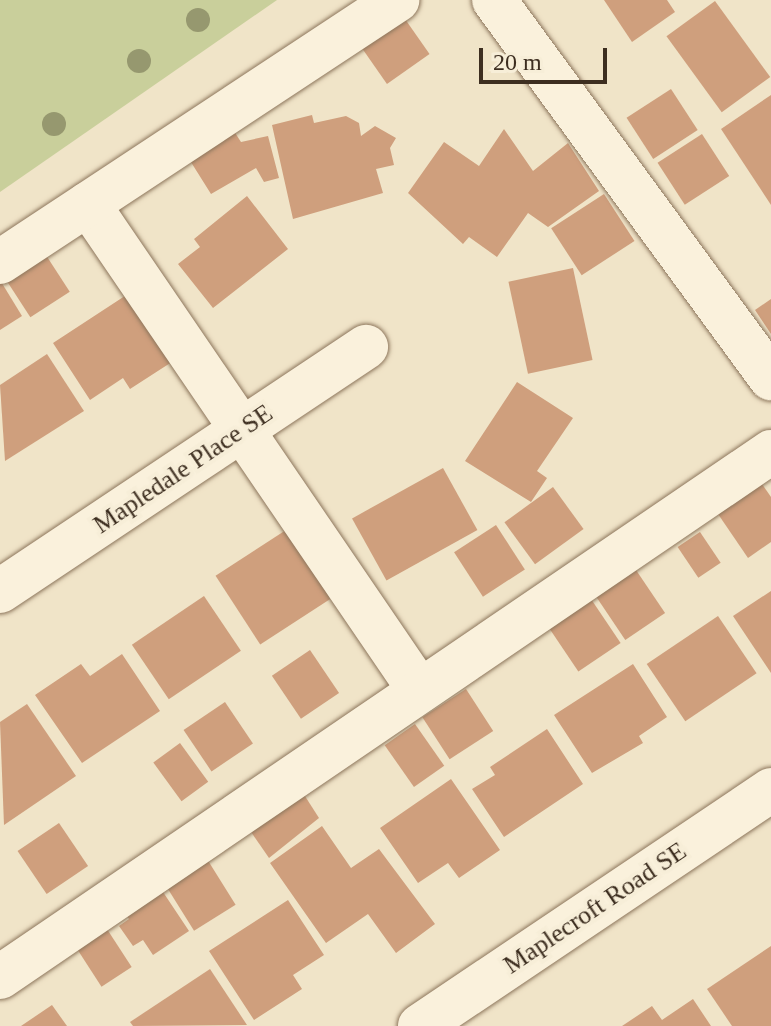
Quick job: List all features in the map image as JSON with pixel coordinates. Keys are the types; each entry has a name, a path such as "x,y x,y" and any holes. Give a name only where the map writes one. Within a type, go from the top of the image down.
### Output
{"street":[{"path":"0,262 397,0"},
{"path":"494,0 771,379"},
{"path":"88,204 239,431 420,691"},
{"name":"Mapledale Place SE","path":"0,591 366,347"},
{"path":"0,977 771,452"},
{"name":"Maplecroft Road SE","path":"420,1026 771,790"}],"green space":[{"path":"0,0 277,0 0,192"}],"building":[{"path":"604,0 667,0 675,12 632,42"},
{"path":"715,1 770,77 722,112 666,36"},
{"path":"398,9 430,54 387,84 355,39"},
{"path":"671,89 698,130 653,159 627,118"},
{"path":"771,95 771,205 721,129"},
{"path":"312,115 314,123 346,116 359,123 361,136 375,126 396,138 390,148 394,165 376,169 383,193 293,219 272,125"},
{"path":"228,122 241,142 268,136 279,178 264,182 256,168 211,194 184,151"},
{"path":"504,129 533,171 568,143 599,191 548,227 528,213 497,257 469,237 463,244 408,193 444,142 479,166"},
{"path":"702,134 729,176 685,205 658,163"},
{"path":"604,194 634,241 582,275 551,228"},
{"path":"247,196 288,249 213,308 178,264 200,247 194,239"},
{"path":"42,249 70,292 30,317 3,275"},
{"path":"573,268 593,360 528,374 508,282"},
{"path":"0,280 22,316 0,330"},
{"path":"134,290 178,358 130,389 123,378 90,400 53,343"},
{"path":"771,299 771,334 755,310"},
{"path":"47,354 84,411 5,461 0,385"},
{"path":"517,382 573,418 537,471 547,478 531,502 465,461"},
{"path":"443,468 477,530 386,581 352,518"},
{"path":"762,484 771,497 771,542 748,558 718,514"},
{"path":"553,487 584,529 535,564 504,522"},
{"path":"496,525 525,569 483,597 454,552"},
{"path":"286,530 331,599 260,645 216,576"},
{"path":"700,532 721,563 698,578 678,547"},
{"path":"636,570 665,613 625,640 596,597"},
{"path":"771,591 771,673 733,616"},
{"path":"204,596 241,651 169,699 132,645"},
{"path":"591,599 621,643 578,671 549,628"},
{"path":"718,616 757,673 685,721 647,664"},
{"path":"310,650 339,693 301,719 272,676"},
{"path":"122,654 160,711 82,763 35,695 81,664 90,676"},
{"path":"633,664 667,717 639,736 643,743 592,773 554,715"},
{"path":"466,689 493,731 450,759 422,717"},
{"path":"225,702 253,743 212,771 184,730"},
{"path":"27,704 76,776 4,825 0,722"},
{"path":"415,724 444,766 414,787 385,745"},
{"path":"547,729 583,784 504,837 472,789 495,775 490,767"},
{"path":"180,743 208,782 182,801 153,762"},
{"path":"451,779 500,850 459,878 448,863 418,883 380,828"},
{"path":"303,793 319,818 269,858 249,829"},
{"path":"59,823 88,866 47,894 18,851"},
{"path":"322,826 351,868 379,849 435,924 396,953 368,914 326,943 270,863"},
{"path":"207,859 236,905 194,931 165,885"},
{"path":"161,889 189,931 153,955 143,940 133,946 119,926 129,919 125,914"},
{"path":"288,900 324,955 293,975 302,989 254,1020 209,951"},
{"path":"105,926 132,967 101,987 75,946"},
{"path":"771,946 771,1026 732,1026 707,989"},
{"path":"210,969 247,1025 133,1026 130,1022"},
{"path":"693,999 711,1026 622,1026 652,1006 662,1020"},
{"path":"52,1005 67,1026 21,1026"}]}
